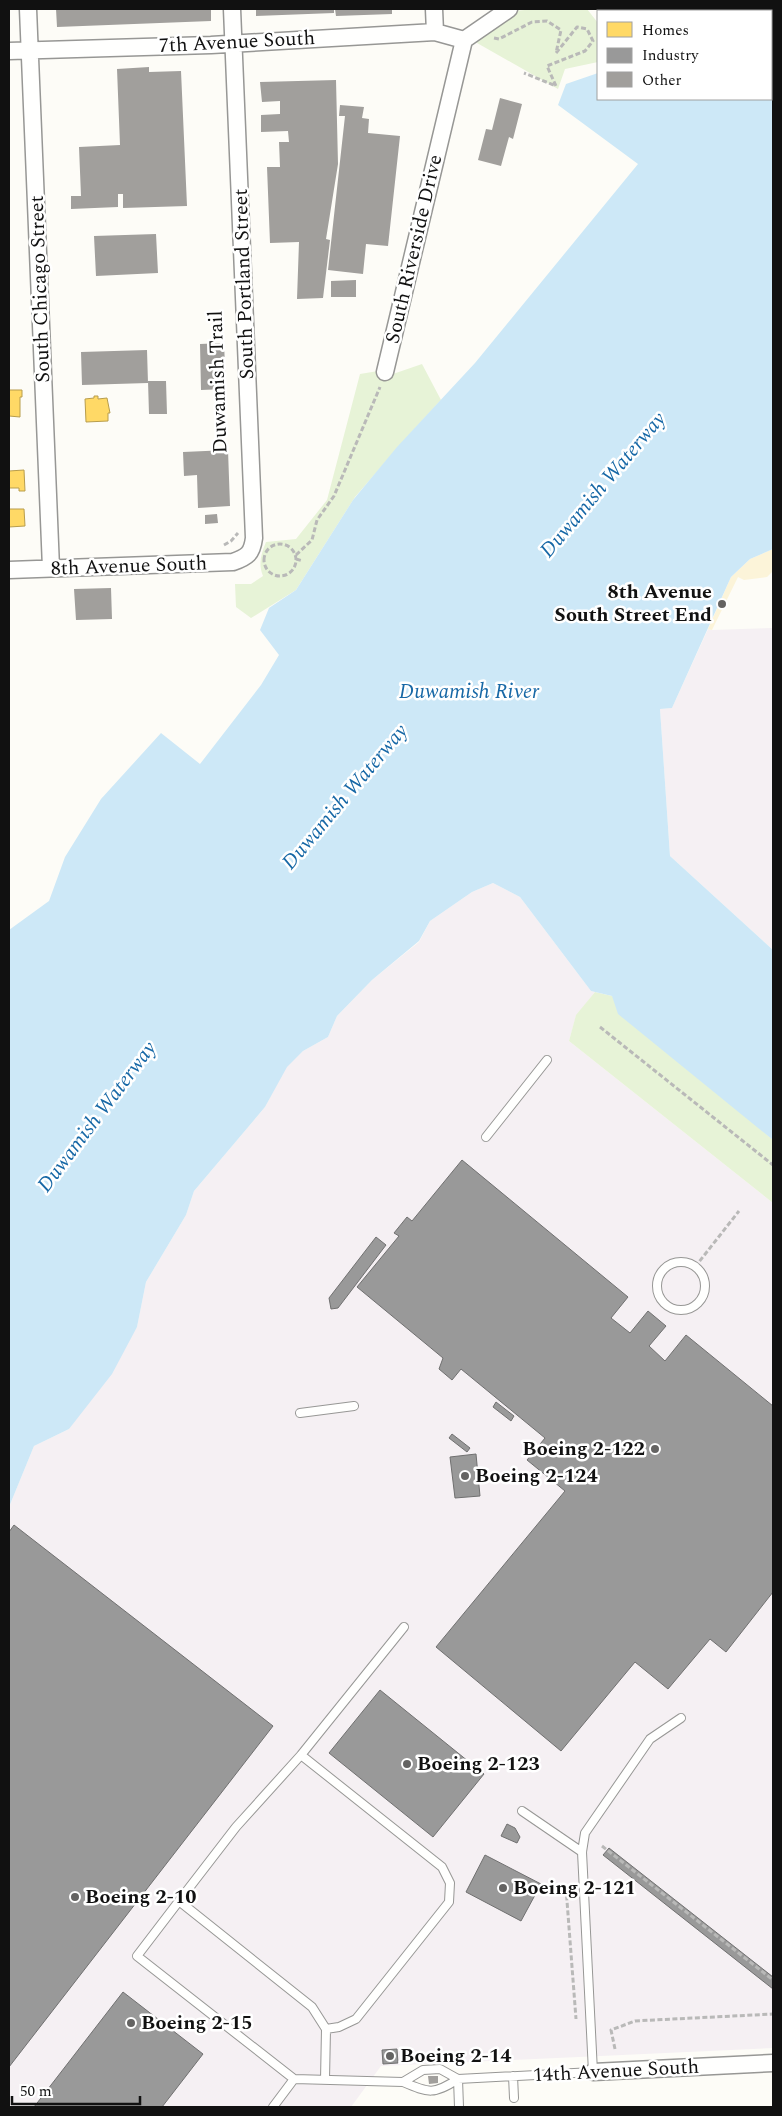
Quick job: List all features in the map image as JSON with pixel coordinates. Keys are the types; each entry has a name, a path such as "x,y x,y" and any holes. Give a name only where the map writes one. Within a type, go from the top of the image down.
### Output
{"street":[{"name":"South Chicago Street","path":"28,9 51,568"},
{"name":"South Portland Street","path":"232,9 254,538 253,549 248,557"},
{"path":"434,9 435,32"},
{"path":"464,40 509,9"},
{"name":"7th Avenue South","path":"9,51 234,43 435,32 464,40"},
{"name":"South Riverside Drive","path":"386,372 464,40"},
{"name":"8th Avenue South","path":"9,570 233,562 248,557"},
{"name":"14th Avenue South","path":"593,2072 773,2063"}],"lane":[{"path":"486,1137 547,1060"},
{"path":"678,1262 686,1263 696,1268 704,1278 705,1285 701,1301 688,1310 672,1309 666,1305 661,1299 657,1284 664,1270 678,1262"},
{"path":"300,1413 354,1406"},
{"path":"404,1626 301,1756 236,1827 137,1956 294,2079 403,2082 422,2090 441,2090 458,2079"},
{"path":"593,2072 582,1852 586,1833 650,1739 681,1718"},
{"path":"301,1756 442,1867 450,1883 449,1902 356,2019 339,2027 326,2029"},
{"path":"522,1811 582,1852"},
{"path":"179,1901 312,2007 326,2029 325,2080"},
{"path":"403,2082 422,2070 440,2069 458,2079"},
{"name":"14th Avenue South","path":"458,2079 593,2072"},
{"path":"513,2076 514,2098"},
{"path":"273,2107 294,2079"},
{"path":"458,2079 459,2107"}],"path":[{"path":"488,24 492,38 498,39 532,22 548,21 560,30 556,53 577,27 587,29 593,41 585,51 547,66 556,86 524,73"},
{"name":"South Riverside Drive","path":"296,557 312,540 317,520 329,504 363,430 386,372"},
{"path":"221,546 227,544 235,537 240,526"},
{"path":"296,557 290,572 281,576 268,570 264,560 268,549 278,544 288,546 296,557 303,561"},
{"path":"600,1026 773,1165"},
{"path":"696,1268 739,1211"},
{"path":"602,1846 773,1980"},
{"path":"566,1888 577,2023"},
{"path":"615,2049 611,2030 635,2021 773,2014"}],"shaded area":[{"path":"773,628 773,950 670,856 660,709 672,708 708,629"},
{"path":"493,883 520,897 591,991 595,992 576,1016 569,1041 773,1203 773,2048 381,2066 351,2107 9,2107 9,1507 34,1446 69,1429 137,1327 146,1282 186,1215 194,1191 265,1107 286,1067 303,1051 328,1037 337,1016 372,980 419,942 430,921 472,892"}],"green space":[{"path":"587,9 597,22 597,62 565,69 558,89 470,39 514,11"},
{"path":"422,364 441,400 355,497 296,590 251,618 236,607 235,584 251,584 263,576 261,559 266,542 296,539 327,500 360,374 378,371 393,374"},
{"path":"595,992 612,996 773,1140 773,1203 569,1041 576,1015"}],"sand":[{"name":"8th Avenue South Street End","path":"773,549 773,571 767,577 744,580 738,577 712,630 708,629 731,577 750,559"}],"water":[{"name":"Duwamish River","path":"773,9 773,549 750,559 731,577 672,708 660,709 670,856 773,950 773,1140 618,1014 612,996 591,991 520,897 493,883 472,892 430,921 419,941 372,980 337,1016 328,1037 303,1051 287,1067 265,1107 194,1191 186,1215 146,1282 137,1327 112,1374 69,1429 34,1446 9,1507 9,930 49,901 65,857 101,799 161,733 200,764 261,685 279,655 260,630 269,608 296,590 353,500 397,447 475,363 638,164 558,105 566,84 597,73 597,100 772,100 772,10 690,10"}],"building: Homes":[{"path":"9,390 22,390 20,417 9,416"},
{"path":"94,396 98,396 98,399 107,398 110,413 108,413 108,421 86,422 85,399 94,398"},
{"path":"24,470 25,491 19,491 19,488 9,488 9,471"},
{"path":"9,509 24,509 25,526 9,527"}],"building: Industry":[{"name":"Boeing 2-122","path":"462,1160 628,1297 611,1318 630,1333 648,1311 666,1326 649,1346 665,1361 686,1335 773,1406 773,1592 726,1652 710,1639 668,1689 635,1662 561,1751 436,1647 565,1491 527,1460 545,1438 461,1369 452,1380 439,1369 443,1358 357,1287 399,1236 394,1233 407,1217 412,1221"},
{"path":"376,1237 386,1245 338,1308 331,1309 329,1298"},
{"path":"496,1402 514,1416 511,1421 493,1407"},
{"path":"452,1434 470,1448 467,1452 449,1438"},
{"name":"Boeing 2-124","path":"476,1454 480,1496 455,1498 450,1457"},
{"name":"Boeing 2-10","path":"14,1525 273,1726 9,2067 9,1532"},
{"name":"Boeing 2-123","path":"380,1690 484,1774 433,1837 329,1753"},
{"path":"507,1824 515,1828 520,1837 517,1843 501,1836"},
{"path":"609,1848 773,1977 773,1989 603,1855"},
{"name":"Boeing 2-121","path":"485,1855 541,1884 521,1921 466,1892"},
{"name":"Boeing 2-15","path":"123,1992 203,2054 162,2107 34,2107"},
{"name":"Boeing 2-14","path":"397,2049 398,2063 383,2064 382,2050"}],"building: Other":[{"path":"56,9 211,9 211,21 57,27"},
{"path":"256,9 334,9 334,13 256,16"},
{"path":"335,9 392,9 392,14 336,16"},
{"path":"149,67 149,72 181,71 187,206 123,208 123,194 118,194 118,207 71,209 71,196 81,196 79,147 120,145 117,69"},
{"path":"336,80 338,164 326,239 330,240 323,298 297,299 299,242 270,243 267,167 280,167 279,142 289,142 288,131 261,132 261,115 280,114 280,101 262,102 260,82"},
{"path":"500,98 522,104 513,139 509,137 501,166 478,160 486,129 492,130"},
{"path":"340,105 364,107 362,118 369,119 368,133 400,136 388,246 366,244 363,274 328,270 345,116 339,116"},
{"path":"156,234 158,273 96,276 94,236"},
{"path":"356,280 356,297 331,297 331,281"},
{"path":"224,343 226,389 201,390 200,344"},
{"path":"147,350 148,383 82,385 81,352"},
{"path":"148,381 166,381 167,414 149,414"},
{"path":"228,450 230,506 198,508 197,475 184,476 183,452"},
{"path":"217,514 218,523 205,524 205,515"},
{"path":"111,588 112,619 76,620 74,589"},
{"path":"428,2076 438,2076 438,2083 429,2084"}],"place":[{"name":"8th Avenue South Street End","path":"722,604"},
{"name":"Boeing 2-122","path":"655,1449"},
{"name":"Boeing 2-124","path":"465,1476"},
{"name":"Boeing 2-123","path":"407,1764"},
{"name":"Boeing 2-121","path":"503,1888"},
{"name":"Boeing 2-10","path":"75,1897"},
{"name":"Boeing 2-15","path":"131,2023"},
{"name":"Boeing 2-14","path":"390,2056"}],"water label":[{"name":"Duwamish Waterway","path":"603,485"},
{"name":"Duwamish Waterway","path":"345,797"},
{"name":"Duwamish Waterway","path":"97,1117"}]}
